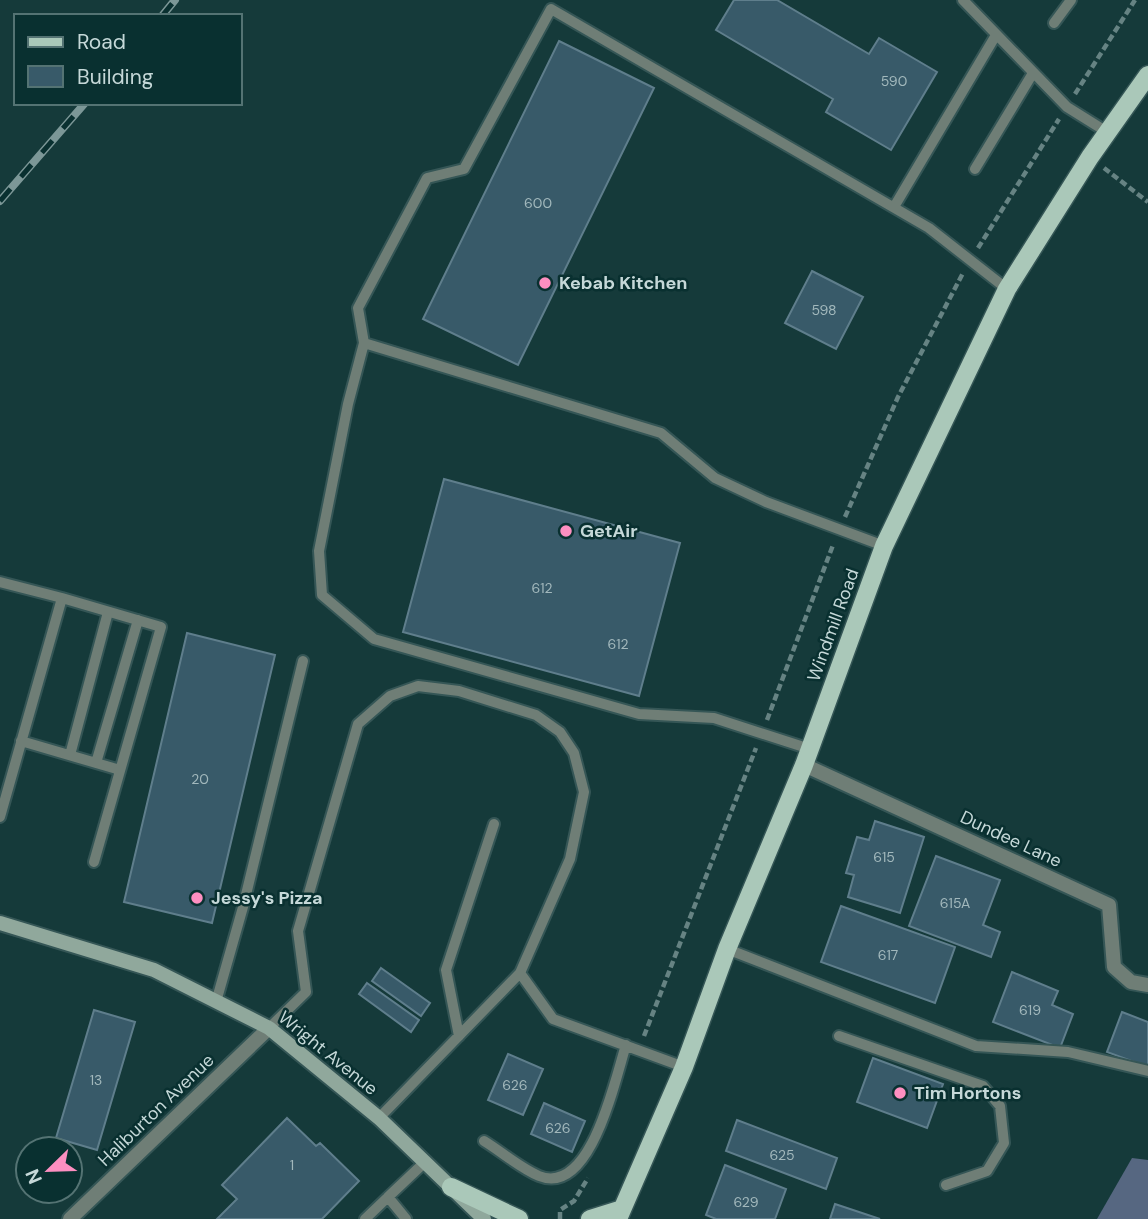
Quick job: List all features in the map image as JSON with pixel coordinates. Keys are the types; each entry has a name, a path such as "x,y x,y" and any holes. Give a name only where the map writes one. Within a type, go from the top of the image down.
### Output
{"main road":[{"name":"Windmill Road","path":"620,1214 684,1067 727,949 807,757 884,547 1007,289 1090,157 1148,75"},
{"name":"Wright Avenue","path":"0,923 154,970 269,1028 379,1118 484,1219"},
{"path":"451,1187 519,1219"},
{"path":"590,1219 620,1214"}],"street":[{"name":"Dundee Lane","path":"807,757 1109,905 1114,967 1131,982 1148,985"},
{"name":"Haliburton Avenue","path":"69,1219 269,1028"}],"lane":[{"path":"963,0 1067,107 1107,132"},
{"path":"1054,23 1071,0"},
{"path":"807,757 762,733 714,718 639,714 374,639 322,595 319,551 348,404 364,343 358,308 427,178 464,169 551,9 929,228 1007,289"},
{"path":"894,207 996,35"},
{"path":"975,169 1034,72"},
{"path":"364,343 661,433 715,478 766,502 884,547"},
{"path":"0,582 161,627 94,862"},
{"path":"0,817 62,598"},
{"path":"70,755 108,612"},
{"path":"96,763 138,620"},
{"path":"216,1002 243,907 303,661"},
{"path":"269,1028 306,992 298,931 358,724 390,696 418,686 459,691 536,715 560,732 574,753 584,792 570,859 520,974 379,1118"},
{"path":"22,741 120,770"},
{"path":"459,1037 446,970 494,824"},
{"path":"727,949 976,1046 1068,1052 1148,1071"},
{"path":"520,974 553,1019 684,1067"},
{"path":"839,1036 983,1086 1000,1107 1004,1143 987,1171 946,1185"},
{"path":"484,1141 541,1177 570,1174 580,1164 598,1132 626,1045"},
{"path":"365,1219 425,1162"},
{"path":"388,1197 406,1219"}],"path":[{"path":"638,1050 839,530 898,397 970,260 1135,0"},
{"path":"1090,157 1148,202"},
{"path":"560,1219 560,1210 574,1201 589,1176"}],"water":[{"path":"1132,1158 1148,1160 1148,1219 1097,1219"}],"building":[{"path":"734,0 777,0 869,54 879,38 937,72 891,150 826,112 833,99 716,30"},
{"path":"559,41 654,88 518,365 423,319"},
{"path":"812,271 863,297 836,349 785,323"},
{"path":"444,479 680,543 639,696 403,632"},
{"path":"187,633 275,655 212,923 124,902"},
{"path":"875,821 924,837 900,913 848,897 854,875 846,873 857,837 869,840"},
{"path":"936,856 1000,880 983,925 1000,932 991,957 909,926"},
{"path":"841,906 955,947 935,1003 821,962"},
{"path":"381,968 430,1003 421,1016 372,981"},
{"path":"1012,972 1058,991 1052,1005 1073,1014 1060,1048 993,1022"},
{"path":"367,983 419,1020 411,1032 359,994"},
{"path":"94,1010 135,1022 97,1150 84,1146 84,1135 57,1135"},
{"path":"1122,1012 1148,1022 1148,1067 1107,1052"},
{"path":"508,1054 543,1069 523,1115 488,1100"},
{"name":"Tim Hortons","path":"873,1058 943,1084 927,1128 857,1102"},
{"path":"544,1103 585,1121 572,1152 531,1134"},
{"path":"287,1118 316,1146 320,1143 359,1181 322,1219 217,1219 237,1199 222,1185"},
{"path":"737,1120 837,1158 826,1189 726,1151"},
{"path":"725,1165 786,1189 775,1219 716,1219 706,1215"},
{"path":"835,1204 880,1219 830,1219"}],"railway":[{"path":"164,14 175,0"},
{"path":"0,201 83,105"}],"place":[{"name":"Kebab Kitchen","path":"545,283"},
{"name":"GetAir","path":"566,531"},
{"name":"Jessy's Pizza","path":"197,898"},
{"name":"Tim Hortons","path":"900,1093"}]}
